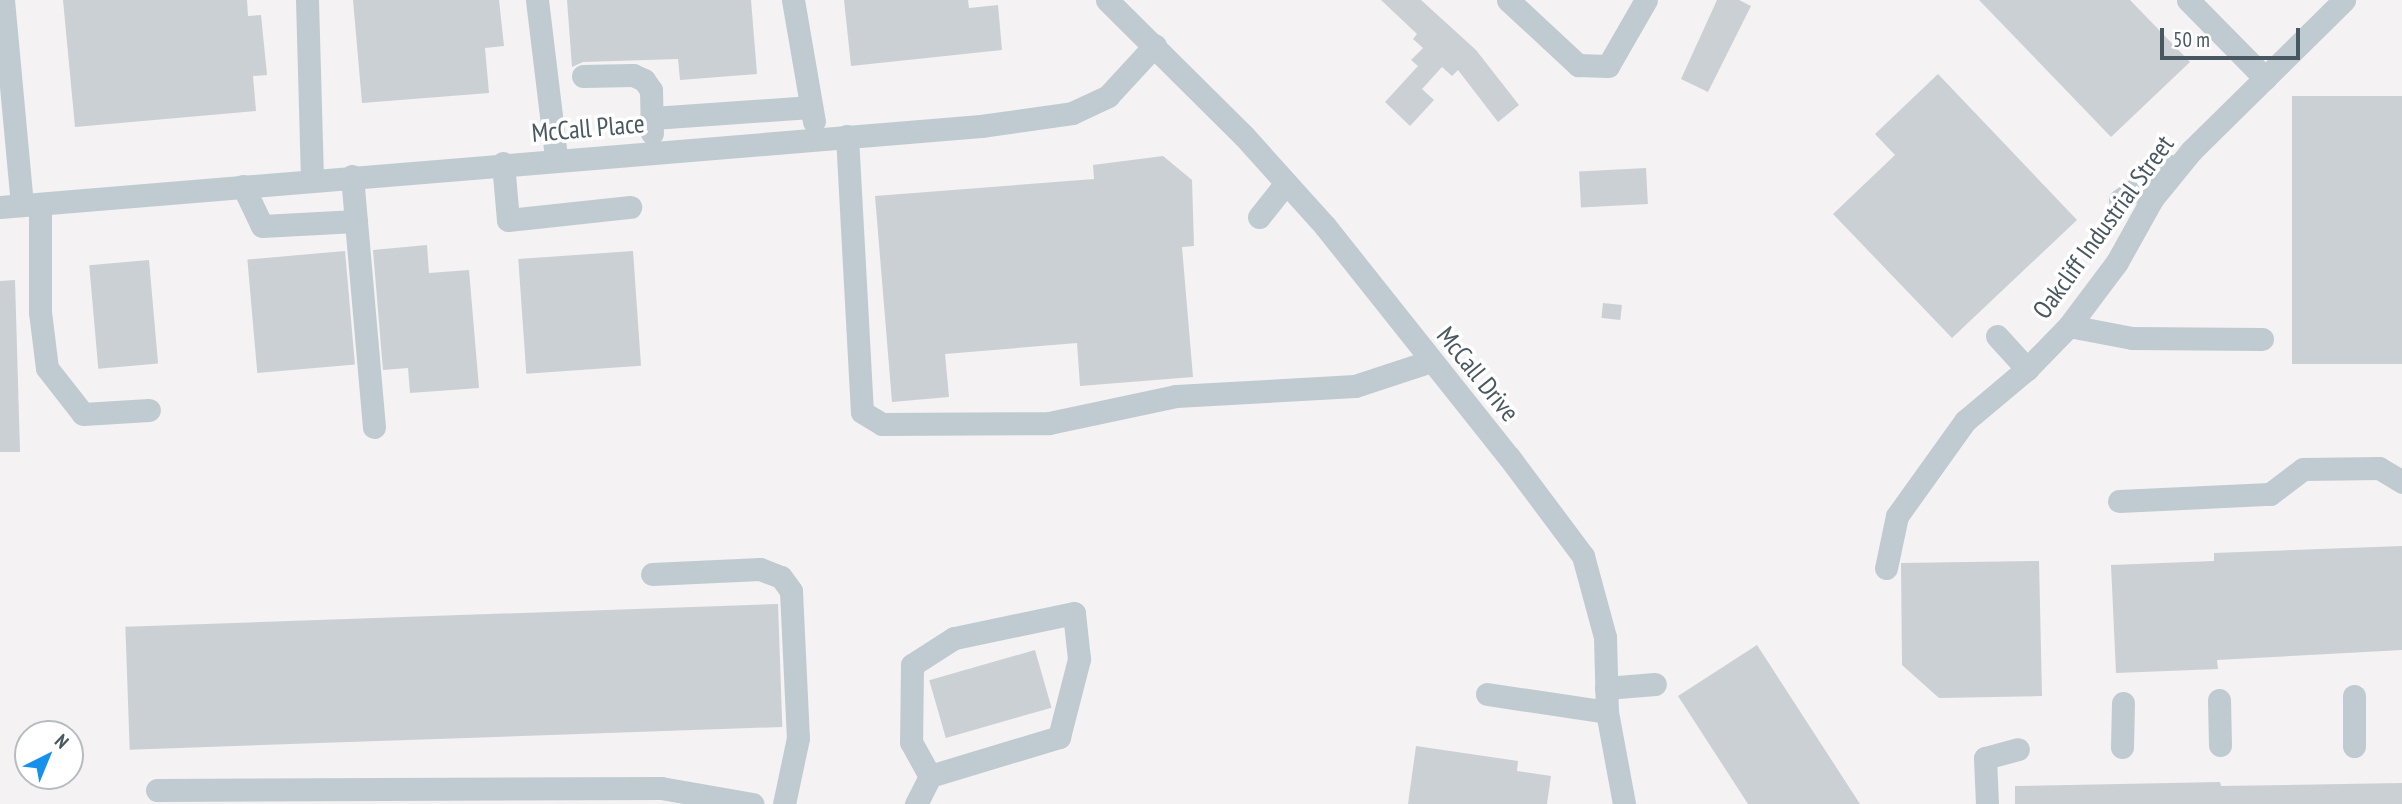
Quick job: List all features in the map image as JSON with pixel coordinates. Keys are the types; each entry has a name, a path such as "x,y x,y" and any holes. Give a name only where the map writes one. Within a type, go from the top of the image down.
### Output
{"street":[{"path":"3,0 8,139 40,312 47,368 83,414 149,410"},
{"path":"307,0 312,180"},
{"path":"537,0 556,158"},
{"path":"793,0 817,138"},
{"name":"McCall Drive","path":"1107,0 1155,45 1286,183 1431,361 1583,556 1605,637 1607,712 1623,804"},
{"path":"1508,0 1578,65 1608,66 1646,0"},
{"path":"2188,0 2265,78"},
{"name":"Oakcliff Industrial Street","path":"1886,568 1896,516 1965,421 2027,369 2069,326 2117,262 2152,199 2191,151 2344,0"},
{"name":"McCall Place","path":"21,205 652,150 981,126 1072,113 1108,96 1155,45"},
{"path":"583,76 638,76 651,90 652,150"},
{"path":"653,118 811,107"},
{"path":"847,136 862,412 882,424 1049,423 1175,396 1355,386 1431,361"},
{"path":"2120,200 2191,151"},
{"path":"503,163 508,220 630,207"},
{"path":"352,176 374,426"},
{"path":"1259,217 1286,183"},
{"path":"243,186 262,226 356,221"},
{"path":"2069,326 2132,338 2262,339"},
{"path":"1997,336 2027,369"},
{"path":"2119,501 2270,494 2303,469 2379,468 2402,482"},
{"path":"652,574 760,569 781,577 791,591 798,738 784,804"},
{"path":"916,804 930,776 1059,737 1079,659 1074,613 954,638 912,665 911,742 930,776"},
{"path":"1606,688 1655,684"},
{"path":"1487,694 1607,712"},
{"path":"2354,696 2354,746"},
{"path":"2219,700 2220,745"},
{"path":"2122,747 2123,703"},
{"path":"1987,804 1985,758 2018,749"},
{"path":"157,790 661,788 753,804"}],"building":[{"path":"63,0 247,0 248,16 261,15 267,75 253,76 256,111 75,127"},
{"path":"353,0 499,0 504,46 485,48 489,93 362,103"},
{"path":"567,0 751,0 757,74 680,80 678,59 583,62 572,67"},
{"path":"844,0 968,0 969,8 998,5 1002,50 851,66"},
{"path":"1381,0 1421,0 1476,50 1519,105 1498,122 1458,70 1452,76 1442,67 1422,89 1434,100 1410,126 1385,102 1418,66 1411,60 1423,48 1413,39 1417,34"},
{"path":"1717,0 1739,0 1751,6 1708,92 1681,79"},
{"path":"1979,0 2130,0 2190,62 2111,137"},
{"path":"1938,74 2077,220 1952,338 1833,214 1895,155 1875,134"},
{"path":"2292,96 2402,96 2402,364 2292,364"},
{"path":"1163,156 1192,180 1194,246 1182,247 1193,377 1080,386 1077,343 945,354 949,397 892,402 875,196 1094,179 1093,165"},
{"path":"1646,168 1648,204 1581,207 1579,172"},
{"path":"427,245 429,273 469,270 479,388 410,393 408,368 383,370 373,250"},
{"path":"345,251 355,365 257,373 247,260"},
{"path":"633,251 641,366 526,374 518,259"},
{"path":"149,260 158,364 98,369 89,265"},
{"path":"15,280 20,452 0,452 0,281"},
{"path":"1603,303 1622,305 1620,320 1601,318"},
{"path":"2402,546 2402,650 2217,660 2218,669 2116,673 2111,565 2214,561 2214,553"},
{"path":"2039,561 2042,696 1939,698 1902,665 1901,563"},
{"path":"778,604 782,727 130,750 125,627"},
{"path":"1757,645 1860,804 1748,804 1678,696"},
{"path":"1035,650 1052,708 946,738 929,680"},
{"path":"1416,746 1518,761 1517,771 1551,776 1547,804 1408,804"},
{"path":"2220,782 2221,786 2402,783 2402,804 2015,804 2015,786"}]}
